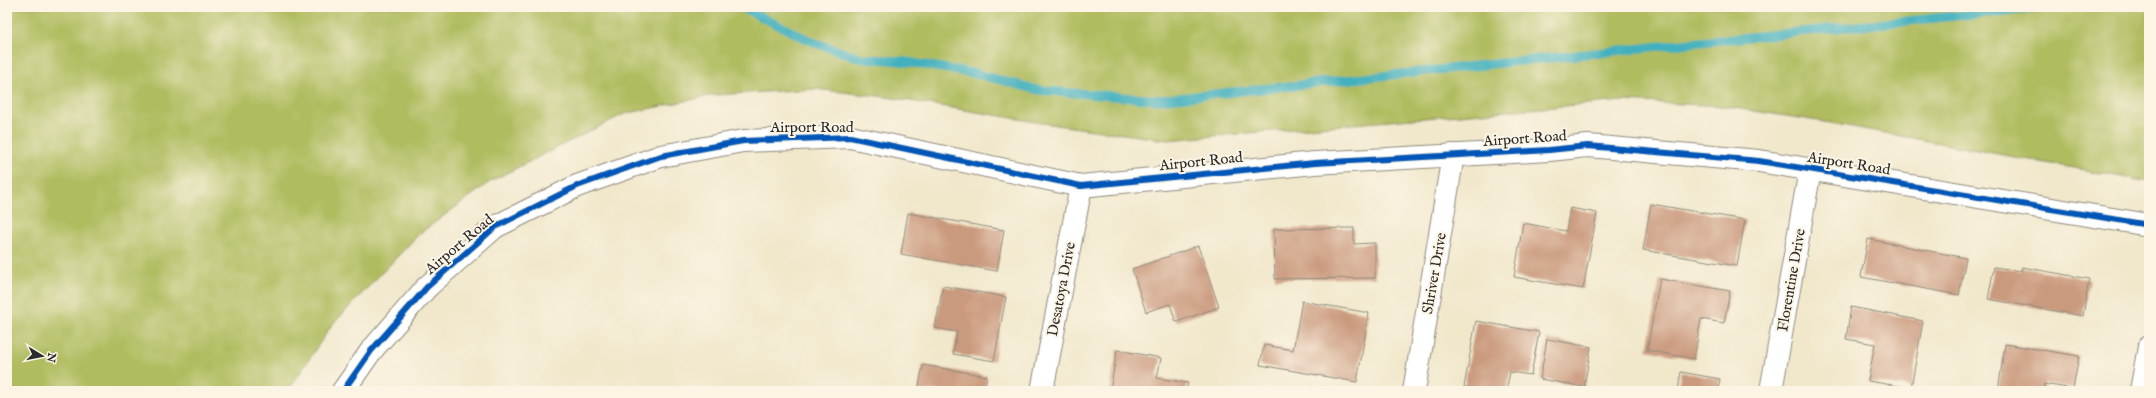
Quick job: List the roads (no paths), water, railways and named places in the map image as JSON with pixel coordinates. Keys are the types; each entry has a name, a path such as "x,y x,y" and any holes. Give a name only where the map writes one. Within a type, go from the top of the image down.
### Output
{"street":[{"name":"Airport Road","path":"343,391 371,351 427,287 495,227 577,186 661,156 743,141 850,137 1081,186 1315,164 1549,150 1588,146 1759,161 2149,225"},
{"name":"Shriver Drive","path":"1414,391 1454,155"},
{"name":"Florentine Drive","path":"1772,391 1810,170"},
{"name":"Desatoya Drive","path":"1042,391 1081,186"},
{"path":"2141,391 2149,347"}],"waterway":[{"path":"741,7 813,42 859,58 901,61 977,74 1038,90 1159,100 1642,48 2044,7"}]}
